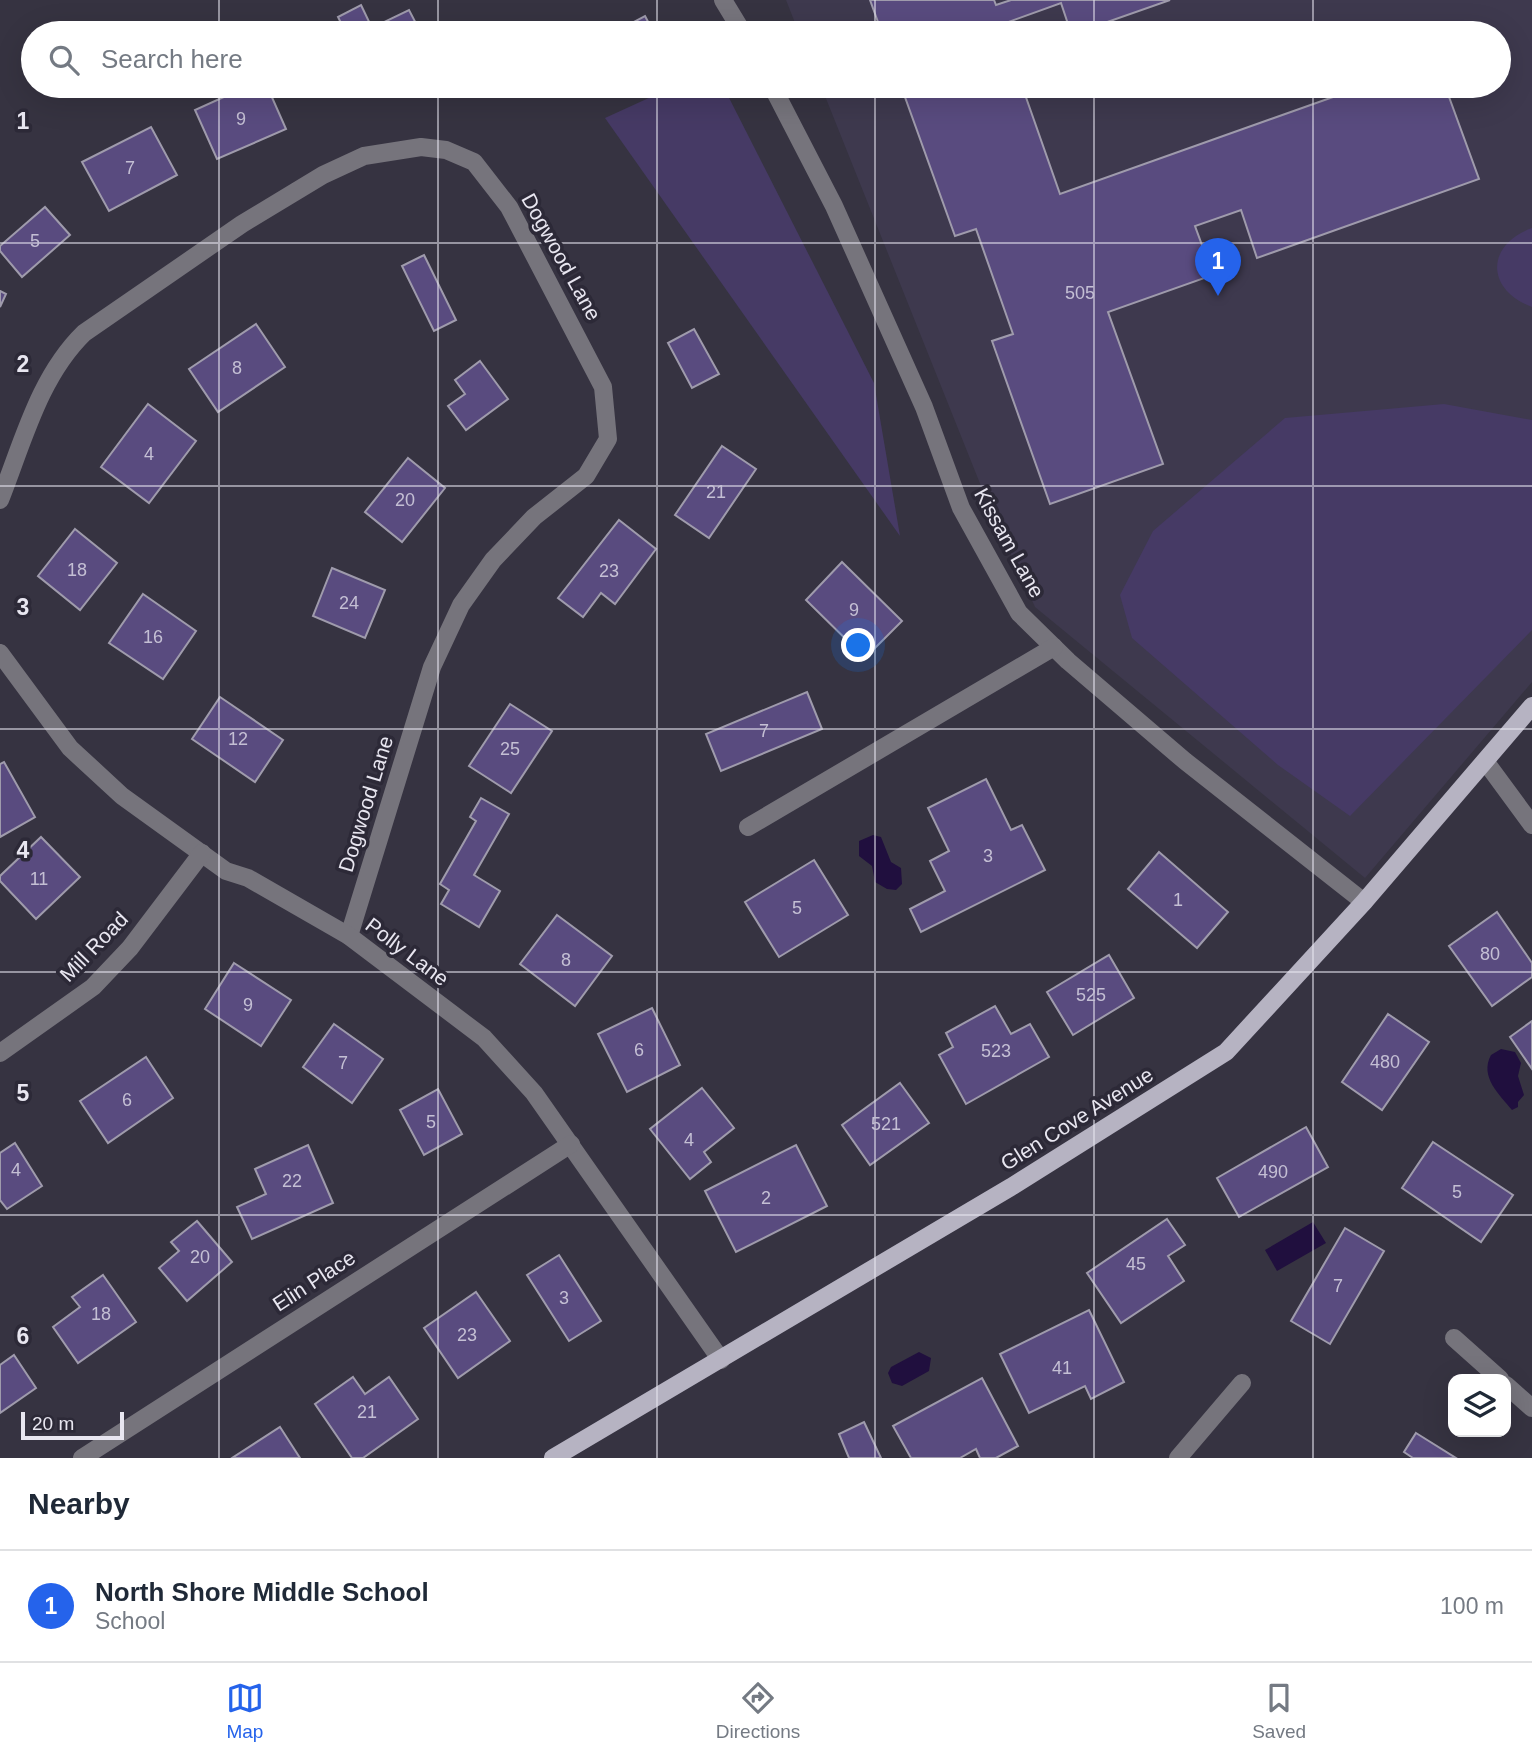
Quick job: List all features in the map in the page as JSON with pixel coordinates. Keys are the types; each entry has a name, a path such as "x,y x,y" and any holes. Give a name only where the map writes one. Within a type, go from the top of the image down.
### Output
{"main road":[{"name":"Glen Cove Avenue","path":"553,1458 1011,1187 1226,1052 1364,902 1532,706"}],"street":[{"path":"723,0 736,21"},
{"name":"Kissam Lane","path":"778,98 834,206 924,407 961,508 1019,613 1185,761 1364,902"},
{"name":"Dogwood Lane","path":"0,500 49,376 62,354 84,332 242,224 323,175 364,156 421,147 446,150 474,162 509,207 579,334 603,387 608,439 586,476 534,517 493,560 461,605 432,667 349,936"},
{"path":"748,827 1054,647"},
{"name":"Polly Lane","path":"0,653 70,748 122,796 226,871 248,878 349,936 484,1038 534,1093 721,1360"},
{"path":"1485,761 1532,825"},
{"name":"Mill Road","path":"0,1053 93,987 130,948 202,853"},
{"name":"Elin Place","path":"82,1458 571,1144"},
{"path":"1454,1338 1494,1374"},
{"path":"1178,1458 1242,1382"},
{"path":"1511,1389 1532,1408"}],"shaded area":[{"path":"786,0 1532,0 1532,682 1365,878 1035,607 989,506 826,98 1511,98 1511,21 794,21"},
{"path":"649,98 729,98 874,383 900,536 605,118"},
{"path":"1532,228 1532,307 1506,290 1499,279 1497,267 1499,256 1506,245"},
{"path":"1444,404 1532,420 1532,630 1350,816 1278,765 1132,638 1120,595 1153,531 1285,418"},
{"path":"873,835 881,837 891,862 901,868 902,884 896,890 887,889 875,882 872,866 859,856 859,841"},
{"path":"1501,1049 1515,1052 1521,1063 1518,1076 1524,1095 1518,1102 1518,1107 1512,1110 1489,1078 1488,1063 1491,1055"},
{"path":"1313,1222 1326,1243 1277,1271 1265,1250"},
{"path":"919,1352 931,1358 929,1371 902,1386 892,1383 888,1373 891,1367"}],"building":[{"path":"870,0 994,0 996,5 1011,0 1170,0 1110,21 1067,21 1061,3 1011,21 878,21"},
{"path":"361,5 369,21 340,21 338,17"},
{"path":"409,10 415,21 386,21"},
{"path":"222,98 272,98 286,129 217,159 195,110"},
{"path":"905,98 1026,98 1060,194 1330,98 1449,98 1479,179 1257,258 1241,210 1195,226 1213,275 1108,312 1163,464 1050,504 992,341 1013,334 976,229 955,236"},
{"path":"151,127 177,175 109,211 82,162"},
{"path":"45,207 70,235 22,277 0,251 0,246"},
{"path":"424,255 456,320 434,331 402,266"},
{"path":"0,291 6,294 0,307"},
{"path":"256,324 285,367 218,412 189,369"},
{"path":"694,329 719,374 692,388 668,343"},
{"path":"480,361 508,399 466,430 448,406 465,394 455,380"},
{"path":"148,404 196,441 149,503 101,467"},
{"path":"722,446 756,469 709,538 675,515"},
{"path":"408,458 445,488 402,542 365,512"},
{"path":"619,520 656,549 615,604 601,593 583,617 558,598"},
{"path":"75,529 117,563 80,610 38,576"},
{"path":"842,562 902,621 865,658 806,600"},
{"path":"332,568 385,590 365,638 313,616"},
{"path":"143,594 196,631 163,679 109,643"},
{"path":"807,692 822,729 721,771 706,734"},
{"path":"220,697 283,740 255,782 192,739"},
{"path":"510,704 552,731 511,793 469,766"},
{"path":"4,762 35,817 0,837 0,764"},
{"path":"986,779 1011,830 1022,825 1045,870 921,932 910,909 945,891 930,861 949,851 928,808"},
{"path":"481,798 509,814 474,875 500,891 479,927 441,904 449,890 440,884 476,821 470,817"},
{"path":"41,837 80,877 36,919 0,881 0,876"},
{"path":"1159,852 1228,912 1197,948 1128,889"},
{"path":"814,860 848,915 779,957 745,902"},
{"path":"1497,912 1532,963 1532,977 1492,1006 1449,946"},
{"path":"557,915 612,956 575,1006 520,964"},
{"path":"1109,955 1134,998 1073,1035 1047,992"},
{"path":"234,963 291,1000 261,1046 205,1009"},
{"path":"995,1006 1011,1034 1030,1024 1049,1057 966,1104 939,1055 953,1047 946,1033"},
{"path":"652,1008 680,1065 627,1092 598,1034"},
{"path":"1388,1014 1429,1042 1382,1110 1342,1082"},
{"path":"1532,1021 1532,1069 1510,1037"},
{"path":"334,1024 383,1059 352,1103 303,1067"},
{"path":"146,1057 173,1098 108,1143 80,1101"},
{"path":"900,1083 929,1123 870,1165 842,1125"},
{"path":"702,1088 734,1128 704,1152 711,1162 690,1179 650,1129"},
{"path":"438,1089 462,1134 424,1155 400,1110"},
{"path":"1306,1127 1328,1167 1239,1217 1217,1178"},
{"path":"1433,1142 1513,1195 1481,1242 1402,1188"},
{"path":"15,1143 42,1186 7,1209 0,1200 0,1153"},
{"path":"308,1145 333,1203 252,1239 237,1207 266,1194 255,1169"},
{"path":"796,1145 827,1206 736,1252 705,1191"},
{"path":"1167,1219 1185,1245 1168,1256 1184,1281 1121,1323 1087,1273"},
{"path":"197,1221 232,1262 187,1301 159,1268 179,1251 171,1242"},
{"path":"1345,1228 1384,1251 1330,1344 1291,1321"},
{"path":"559,1255 601,1321 569,1341 527,1275"},
{"path":"103,1275 136,1322 78,1363 53,1327 80,1307 72,1297"},
{"path":"476,1292 510,1341 458,1378 424,1328"},
{"path":"1089,1310 1124,1382 1091,1399 1085,1386 1029,1413 1000,1354"},
{"path":"14,1355 36,1388 0,1413 0,1365"},
{"path":"353,1377 365,1394 389,1377 418,1419 363,1458 352,1458 315,1404"},
{"path":"982,1378 1018,1446 996,1458 980,1458 976,1449 960,1458 911,1458 893,1426"},
{"path":"864,1422 881,1458 849,1458 839,1434"},
{"path":"280,1427 300,1458 232,1458"},
{"path":"1416,1433 1456,1458 1413,1458 1404,1452"}],"place":[{"name":"North Shore Middle School","path":"1218,296"}]}
